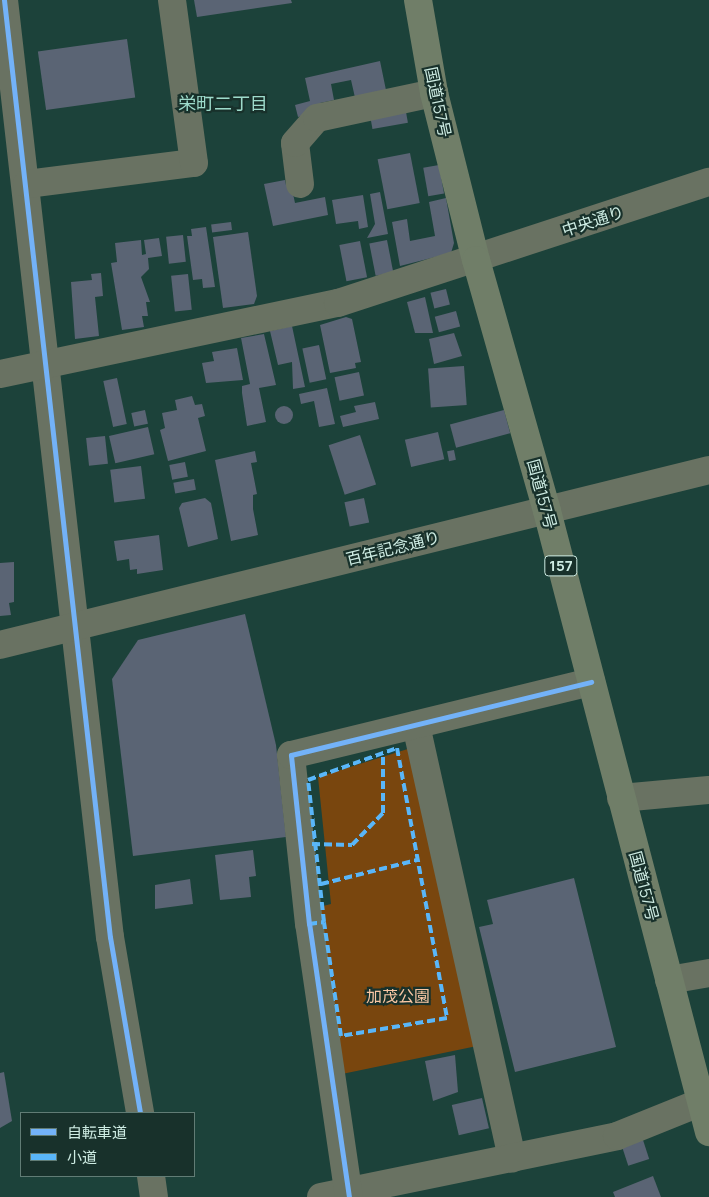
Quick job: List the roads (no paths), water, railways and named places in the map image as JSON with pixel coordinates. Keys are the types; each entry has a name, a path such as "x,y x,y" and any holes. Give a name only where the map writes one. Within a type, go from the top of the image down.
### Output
{"highway":[{"name":"国道157号","path":"418,0 434,93 476,260 547,510 590,682 709,1132"}],"street":[{"path":"4,0 27,184 110,937 140,1112"},
{"path":"27,184 194,163 172,0"},
{"path":"300,184 295,143 317,118 434,93"},
{"name":"中央通り","path":"0,374 338,303 476,260 709,182"},
{"name":"百年記念通り","path":"0,645 709,470"},
{"path":"348,1194 309,924 291,755 590,682"},
{"path":"416,725 512,1159"},
{"path":"621,798 709,790"},
{"path":"669,980 709,973"},
{"path":"321,1197 348,1194 617,1136 701,1102"},
{"path":"151,1177 154,1197"}],"district":[{"name":"栄町二丁目","path":"223,103"}],"park label":[{"name":"加茂公園","path":"398,996"}]}
